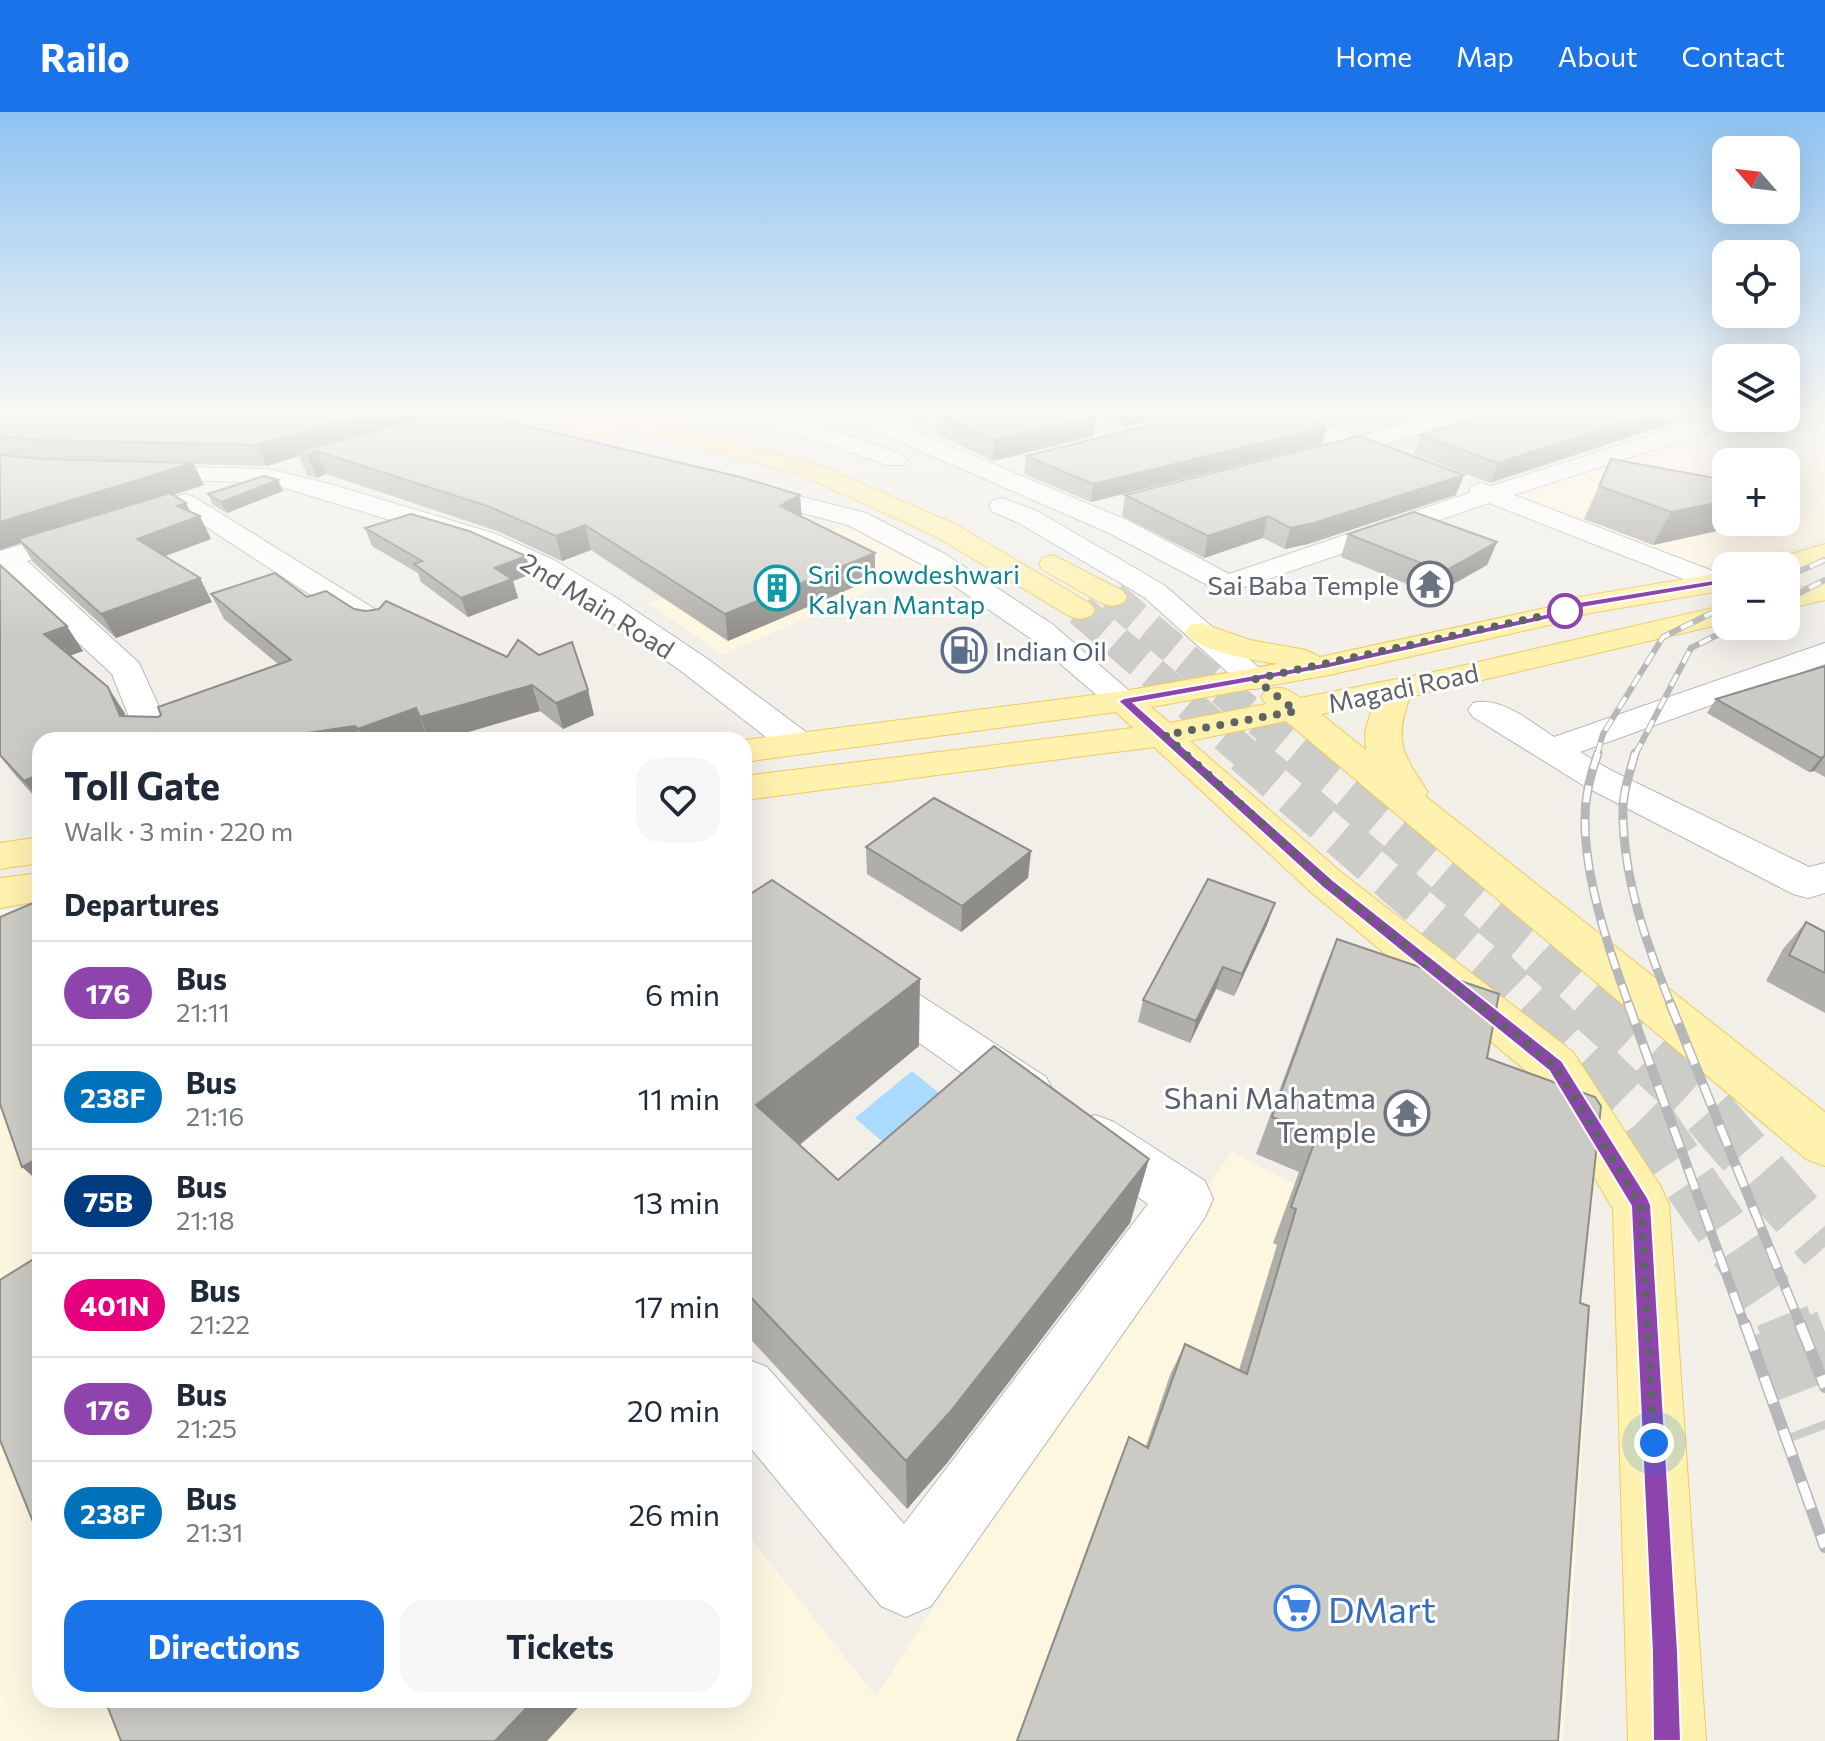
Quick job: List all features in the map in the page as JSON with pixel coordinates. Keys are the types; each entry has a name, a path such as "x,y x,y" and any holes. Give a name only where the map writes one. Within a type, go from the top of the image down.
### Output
{"main road":[{"path":"789,488 857,519"},
{"path":"851,488 945,530 1080,610"},
{"path":"899,488 973,519 1112,597"},
{"path":"1800,560 1825,552"},
{"path":"1800,597 1825,591"},
{"name":"Magadi Road","path":"752,750 1124,701 1350,660 1554,615 1579,606 1712,594"},
{"name":"Magadi Road","path":"752,787 1165,735 1296,711 1396,690 1712,597"},
{"path":"1201,632 1242,648 1272,655 1350,660"},
{"path":"1255,679 1825,1143"},
{"path":"1396,690 1385,714 1380,737 1386,763 1433,824"},
{"path":"1124,701 1327,883 1555,1066 1641,1205 1667,1741"},
{"path":"0,856 32,851"},
{"path":"0,893 32,888"}],"street":[{"path":"155,512 230,488"},
{"name":"2nd Main Road","path":"317,488 486,540 546,567 697,667 797,743"},
{"path":"733,488 857,519 935,560 1041,631 1124,701"},
{"path":"1029,488 1088,514 1227,584 1511,488"},
{"path":"1472,488 1712,588"},
{"path":"973,493 1028,517 1154,591 1255,679"},
{"path":"185,502 377,624"},
{"path":"1088,514 1133,502"},
{"path":"4,560 111,526"},
{"path":"4,560 127,670 153,732"},
{"path":"1551,750 1825,653"},
{"path":"1485,710 1599,779 1819,885"},
{"path":"752,1399 906,1581 1185,1199 834,960"}],"shaded area":[{"path":"1527,488 1712,488 1712,536 1800,536 1800,488 1825,488 1825,537 1803,546 1772,552 1712,552 1712,564 1669,572 1490,501"},
{"path":"844,526 930,564 722,655 649,603"},
{"path":"32,907 32,1708 752,1708 752,1540 876,1696 1196,1201 1232,1152 1590,1338 1563,1741 0,1741 0,911"}],"water":[{"path":"912,1071 940,1094 884,1143 855,1118"}],"building":[{"path":"0,488 111,488 0,522"},
{"path":"227,488 257,488 221,502 208,494"},
{"path":"431,488 777,488 800,495 780,506 875,553 725,614 585,525 556,536 490,507"},
{"path":"1153,488 1423,488 1314,523 1290,528 1268,516 1208,536 1125,495"},
{"path":"1605,488 1712,488 1712,504 1671,512"},
{"path":"170,493 186,503 177,506 200,516 137,539 200,578 101,614 18,539"},
{"path":"1414,512 1497,542 1443,572 1348,534"},
{"path":"411,514 469,531 526,556 495,568 512,579 461,598 414,564 422,561 365,528"},
{"path":"0,565 67,626 44,634 108,687 120,716 158,717 161,715 158,707 291,660 211,594 275,573 307,597 326,591 354,609 366,611 379,609 386,601 507,657 518,640 539,655 572,642 588,690 556,703 532,685 420,717 416,708 358,729 355,726 314,732 32,732 32,778 24,781 0,755"},
{"path":"1825,666 1825,756 1821,758 1716,699"},
{"path":"934,798 1031,851 962,906 866,847"},
{"path":"1208,879 1275,903 1242,974 1223,967 1196,1021 1143,1000"},
{"path":"772,880 920,979 756,1105 838,1180 994,1046 1149,1159 950,1412 906,1461 752,1298 752,893"},
{"path":"32,903 32,1161 22,1167 0,1104 0,917"},
{"path":"1806,922 1825,932 1825,973 1789,955"},
{"name":"DMart","path":"1337,939 1499,994 1487,1058 1595,1097 1601,1106 1580,1303 1589,1306 1558,1741 1017,1741 1129,1437 1148,1448 1185,1344 1247,1374 1296,1209 1291,1207 1317,1135 1272,1117"},
{"path":"32,1260 32,1519 0,1440 0,1280"},
{"path":"108,1708 526,1708 495,1741 121,1741"}],"tunnel":[{"path":"1112,597 1300,755"},
{"path":"1080,610 1247,755"},
{"path":"1245,753 1495,970 1528,1003"},
{"path":"1298,753 1592,1005"},
{"path":"1528,1003 1646,1118 1786,1326"},
{"path":"1589,1003 1704,1107 1825,1247"},
{"path":"1785,1324 1825,1429"}],"railway":[{"path":"1800,571 1825,560 1820,562"},
{"path":"1800,593 1825,580"},
{"path":"1597,755 1603,734 1663,637 1712,613"},
{"path":"1635,755 1691,648 1712,638"},
{"path":"1598,753 1585,814 1589,869 1611,955 1629,1005"},
{"path":"1635,753 1623,801 1627,858 1637,908 1671,1005"},
{"path":"1628,1003 1745,1326"},
{"path":"1670,1003 1801,1326"},
{"path":"1745,1324 1825,1547"},
{"path":"1800,1324 1825,1387"}],"bus line":[{"name":"176","path":"1667,1741 1641,1205 1555,1066 1327,883 1124,701 1329,665 1554,615 1579,606 1712,584"}],"place":[{"name":"Sai Baba Temple","path":"1430,584"},
{"name":"Sri Chowdeshwari Kalyan Mantap","path":"777,588"},
{"name":"Indian Oil","path":"964,650"},
{"name":"Shani Mahatma Temple","path":"1407,1113"},
{"name":"DMart","path":"1297,1608"}],"route":[{"path":"1565,611 1255,679 1296,711 1165,735 1327,883 1555,1066 1641,1205 1654,1443"}]}
